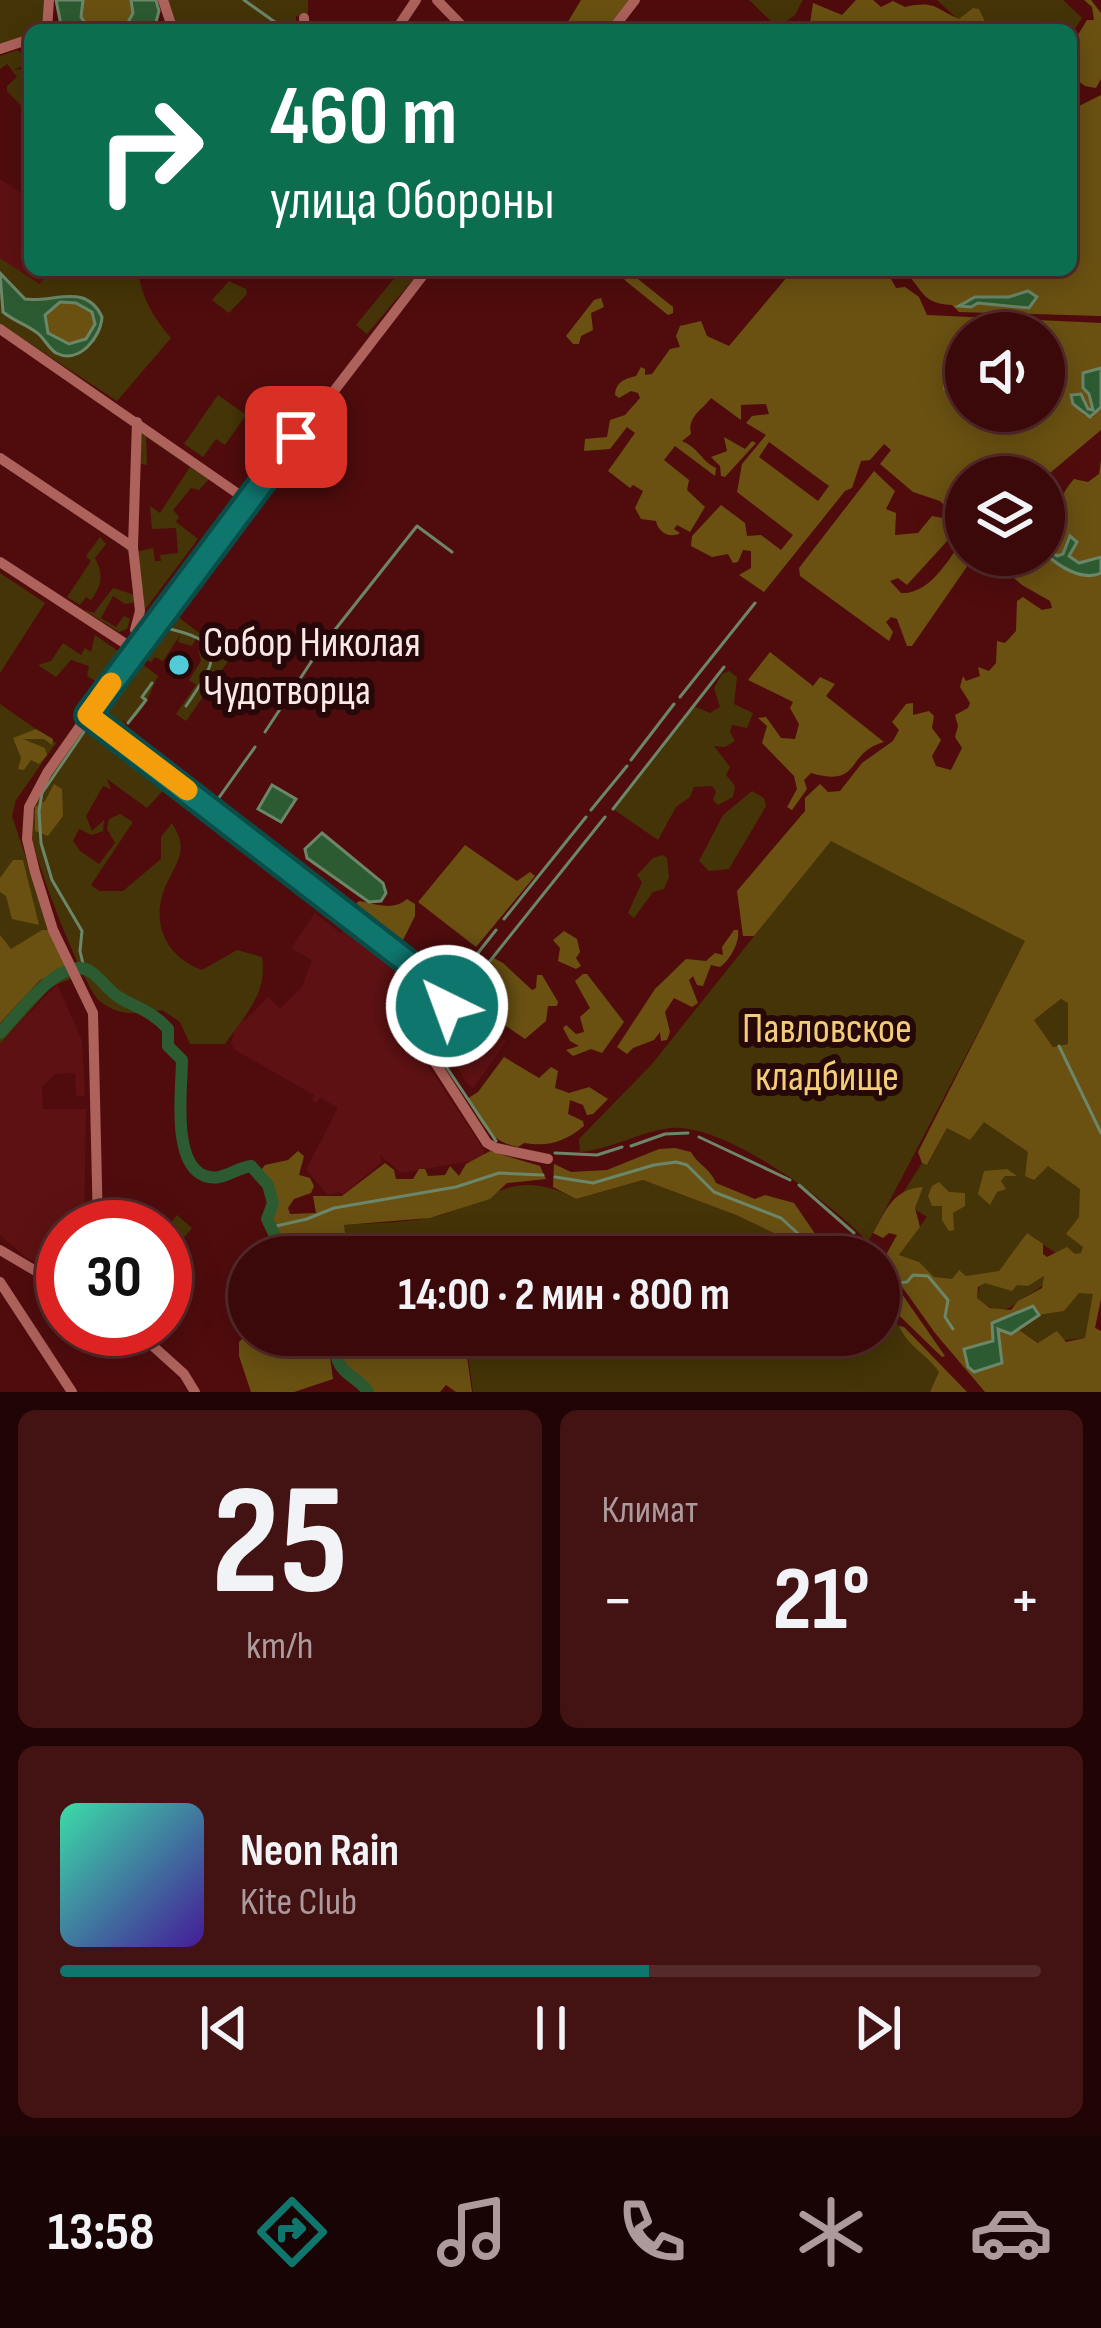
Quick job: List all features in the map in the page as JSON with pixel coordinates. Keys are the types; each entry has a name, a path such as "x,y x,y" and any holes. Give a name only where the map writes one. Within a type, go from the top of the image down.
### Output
{"street":[{"path":"437,0 460,24"},
{"path":"617,24 635,0"},
{"path":"98,1200 93,1013 53,930 34,872 27,827 35,791 138,646 422,276"},
{"path":"0,329 248,500"},
{"path":"137,422 138,646"},
{"path":"0,458 134,547"},
{"path":"0,562 138,646"},
{"path":"88,715 448,997 428,1034 429,1053 487,1143 548,1159"},
{"path":"0,1250 36,1271"},
{"path":"0,1282 72,1392"},
{"path":"164,1356 195,1392"}],"shaded area":[{"path":"56,0 83,0 81,17 86,24 61,24"},
{"path":"83,0 131,0 133,13 127,24 86,24 81,18"},
{"path":"131,0 156,0 156,24 127,24 133,13"},
{"path":"581,0 629,0 611,24 567,24"},
{"path":"856,0 873,0 881,7 893,1 905,7 929,5 959,19 979,9 986,24 810,24 813,3 842,15"},
{"path":"1084,0 1091,0 1101,13 1101,79 1096,88 1077,80 1077,36 1087,20 1094,20 1092,7"},
{"path":"1101,95 1101,316 959,312 926,297 907,276 1077,276 1077,107"},
{"path":"0,179 24,195 24,273 0,258"},
{"path":"0,273 25,299 78,297 95,306 102,317 87,347 65,356 3,312","holes":["60,302 76,303 92,312 95,324 86,339 69,344 48,333 45,315"]},
{"path":"634,276 673,307 673,313 668,315 622,277"},
{"path":"788,276 889,276 896,288 905,287 919,297 927,315 945,316 945,432 1065,432 1065,321 1101,323 1101,368 1096,368 1089,394 1094,407 1090,411 1084,401 1071,398 1084,415 1093,417 1101,407 1101,430 1065,460 1065,456 945,456 945,506 913,492 880,464 891,450 884,444 870,460 861,461 852,488 764,592 739,575 751,568 751,551 743,550 733,563 728,554 712,557 691,546 692,536 721,505 745,523 747,536 761,535 781,550 793,535 737,492 742,464 766,435 746,423 752,416 769,414 766,404 741,405 741,420 711,398 696,414 691,434 682,441 716,468 715,476 675,446 664,460 689,480 687,490 705,507 690,532 677,525 674,529 680,533 669,535 656,521 641,519 635,508 643,491 630,488 608,471 635,433 627,427 610,449 584,451 585,439 607,437 610,420 625,415 640,398 631,391 619,398 615,395 619,384 636,376 641,367 645,375 652,374 670,349 680,347 676,336 680,326 701,321 707,336 729,346","holes":["769,442 829,486 818,501 759,457"]},
{"path":"1028,291 1037,297 1029,308 959,306 975,297 1009,297"},
{"path":"601,298 604,307 591,313 593,330 573,344 566,336 594,300"},
{"path":"60,302 76,303 92,312 95,324 86,339 69,344 48,333 45,315"},
{"path":"1101,368 1101,407 1090,417 1073,404 1071,395 1081,394 1093,410 1083,388 1083,373"},
{"path":"724,437 745,449 752,441 756,443 725,477 711,457 727,451"},
{"path":"1101,460 1101,557 1078,563 1065,555 1065,492 1074,479 1088,482 1099,474"},
{"path":"874,471 895,491 886,509 896,513 895,535 918,533 932,516 945,518 945,543 907,585 898,578 890,581 901,593 912,592 931,581 945,563 945,576 960,576 912,646 907,646 897,619 886,622 893,632 889,641 800,576 799,568"},
{"path":"1070,536 1077,542 1069,556 1079,563 1101,557 1101,573 1078,574 1065,568"},
{"path":"1065,568 1078,574 1101,573 1101,1299 1095,1328 1101,1331 1101,1392 985,1392 900,1284 900,1255 919,1262 934,1277 952,1279 959,1270 966,1276 999,1271 1027,1233 1043,1244 1047,1257 1067,1247 1081,1253 1083,1247 1066,1234 1079,1217 1080,1189 1048,1166 1034,1180 1025,1176 1028,1152 984,1122 970,1140 947,1128 927,1165 918,1152 1025,941 831,841 754,936 743,936 737,891 805,811 805,798 820,784 828,792 840,791 862,763 893,741 899,730 892,722 906,704 913,703 913,715 929,711 934,716 932,728 941,740 932,756 936,766 951,770 962,748 955,737 955,715 970,703 960,687 963,676 966,681 980,676 978,667 989,671 996,663 997,641 1005,643 1016,631 1017,601 1023,597 1042,610 1052,608 1050,601 1012,576 1065,576","holes":["1061,999 1068,1003 1068,1044 1053,1047 1034,1020","1044,1276 1042,1288 1011,1310 990,1308 977,1298 978,1287 985,1283 1012,1291","1079,1293 1093,1294 1085,1338 1066,1342 1057,1331 1038,1343 1019,1330 1011,1334 998,1328 1002,1363 964,1349 993,1341 992,1323 1033,1306 1039,1315 1064,1311"]},
{"path":"770,652 813,686 820,677 835,684 826,696 884,742 839,776 811,773 804,780 807,789 792,810 787,807 797,789 794,776 762,743 767,726 758,718 766,717 781,738 795,739 799,724 790,708 793,702 748,680"},
{"path":"36,729 53,739 52,745 44,739 23,739 45,748 47,755 39,764 31,760 24,770 18,769 21,758 13,738"},
{"path":"54,784 62,789 63,816 48,836 35,831 35,807 45,801"},
{"path":"272,785 296,799 281,822 258,809"},
{"path":"322,833 383,883 386,893 381,901 369,902 307,858 305,849"},
{"path":"465,845 517,881 530,872 535,876 476,947 418,902"},
{"path":"13,860 23,860 39,925 12,919 6,896 0,892 0,878"},
{"path":"407,899 415,904 415,916 399,948 349,910 359,901 389,906"},
{"path":"315,913 402,975 405,970 418,978 416,987 436,994 437,1004 411,1040 484,1150 477,1167 471,1161 401,1173 380,1155 382,1162 343,1195 328,1195 306,1170 338,1108 320,1098 316,1103 314,1095 231,1044 237,1022 247,1019 268,997 280,1009 302,987 312,960 291,948"},
{"path":"50,930 66,967 40,980 0,1023 0,935 11,949"},
{"path":"738,930 737,940 727,960 720,967 711,965 703,986 693,976 689,980 698,1003 692,1007 674,998 665,1012 667,1040 661,1041 660,1032 627,1054 617,1047 655,989 686,959 706,961 715,953 723,955 722,947"},
{"path":"564,931 577,939 580,952 576,958 581,966 576,969 558,961 560,948 553,940"},
{"path":"461,952 468,967 450,988 435,975"},
{"path":"492,957 532,990 537,975 542,975 558,1002 548,1006 546,1021 525,1039 468,1000 466,991"},
{"path":"583,974 624,1022 602,1053 591,1049 573,1056 566,1050 579,1046 563,1028 584,1032 580,1017 590,1008 575,981"},
{"path":"57,984 82,1040 85,1096 76,1096 75,1073 55,1074 42,1087 43,1109 86,1109 84,1200 36,1200 36,1262 0,1235 0,1044"},
{"path":"461,1009 507,1041 473,1088 442,1041"},
{"path":"504,1057 539,1078 551,1067 558,1071 555,1088 569,1093 589,1087 608,1099 587,1115 583,1105 570,1100 568,1114 584,1126 563,1139 518,1147 508,1144 487,1130 467,1099 478,1092"},
{"path":"659,1149 691,1152 716,1183 755,1199 765,1195 794,1203 817,1236 780,1236 643,1180 576,1199 553,1187 554,1164 571,1172 607,1170"},
{"path":"298,1151 304,1156 299,1175 310,1178 314,1186 311,1193 294,1199 290,1214 316,1213 313,1196 342,1196 385,1163 396,1179 413,1179 419,1169 425,1169 428,1176 445,1175 450,1166 459,1176 466,1164 490,1151 540,1166 546,1179 507,1183 490,1199 430,1218 344,1225 345,1236 280,1236 271,1216 273,1192 261,1170"},
{"path":"1007,1169 1017,1176 1005,1176 1001,1181 1006,1189 997,1192 990,1205 978,1194 984,1171"},
{"path":"939,1182 949,1192 965,1193 965,1206 953,1213 954,1230 949,1231 942,1220 942,1206 932,1206 928,1196"},
{"path":"923,1187 915,1208 920,1227 900,1254 900,1236 873,1233 897,1196"},
{"path":"900,1291 945,1356 900,1316"},
{"path":"1033,1306 1039,1315 1011,1334 998,1329 1002,1363 974,1372 968,1367 964,1349 993,1341 992,1323"},
{"path":"900,1326 967,1392 930,1392 939,1372 907,1340"},
{"path":"239,1356 330,1356 333,1379 294,1392 251,1392"},
{"path":"342,1356 467,1356 472,1392 456,1392 446,1385 440,1392 374,1392"}],"green space":[{"path":"0,0 46,0 43,24 24,24 24,38 0,47"},
{"path":"165,0 308,0 308,15 296,16 296,24 176,24"},
{"path":"749,0 803,0 795,15 783,24 774,24"},
{"path":"937,0 1063,0 1082,18 1077,26 963,24"},
{"path":"17,50 24,54 24,65 13,70 20,69 24,75 24,109 7,91 17,77 7,64 0,69 0,56"},
{"path":"0,258 40,284 45,276 139,276 149,306 171,338 117,401 0,324"},
{"path":"396,276 416,276 367,334 356,325"},
{"path":"229,281 247,294 229,313 212,300"},
{"path":"218,395 246,415 225,445 216,439 203,457 184,444"},
{"path":"142,429 210,478 199,490 191,488 173,510 179,517 176,522 198,539 144,611 136,552 153,548 155,561 161,561 160,555 178,553 176,528 152,529 150,506 160,513 190,467 146,437 147,465 137,463"},
{"path":"236,494 240,504 151,622 140,625"},
{"path":"100,537 106,544 95,558 100,584 91,600 86,597 80,605 67,597 91,561 86,556"},
{"path":"122,545 133,556 138,613 134,615 136,602 125,604 113,596 101,618 116,627 124,616 130,619 127,629 119,632 84,610 94,613 113,588 135,595 132,556"},
{"path":"0,573 45,603 0,673"},
{"path":"177,616 231,657 186,721 176,714 196,685 189,680 201,661 204,644 196,638 192,646 178,642 181,634 163,661 144,658"},
{"path":"95,635 118,651 97,682 87,676 89,666 71,660 56,677 38,665 51,661 63,643 81,655 85,648 91,652"},
{"path":"141,663 158,676 139,714 128,723 122,720 127,725 120,724 122,733 100,717 98,709 112,717 104,710"},
{"path":"729,671 737,677 734,704 753,713 747,728 732,725 735,741 714,746 730,767 726,775 735,786 733,797 718,805 712,786 694,787 690,797 676,807 658,840 613,809 693,706 710,713 720,707 714,688"},
{"path":"0,704 56,743 16,800 12,816 50,930 73,978 52,986 0,1044"},
{"path":"89,722 170,783 147,808 107,779 111,789 103,786 86,816 92,831 104,820 103,831 92,835 79,829 73,841 99,864 115,843 107,829 109,819 120,814 133,822 91,885 99,891 123,891 161,859 161,837 172,823 181,850 160,906 168,944 202,970 237,950 262,957 258,993 225,1044 190,1044 180,1022 162,1010 130,1013 107,1006 92,991 71,947 31,828 51,771"},
{"path":"752,791 764,798 766,806 729,869 709,871 699,861 723,815"},
{"name":"Павловское кладбище","path":"831,840 1026,941 871,1236 861,1236 776,1168 693,1130 659,1130 580,1152 579,1139 652,1064"},
{"path":"663,855 669,877 664,889 653,892 634,918 628,913 642,882 637,875 653,858"},
{"path":"1061,999 1068,1002 1068,1044 1053,1047 1034,1020"},
{"path":"984,1121 1101,1203 1087,1274 1026,1233 1017,1284 1028,1285 1043,1276 1046,1282 1015,1305 995,1309 977,1298 980,1285 958,1271 945,1289 900,1256 927,1217 899,1199 922,1163 928,1164 947,1128"},
{"path":"643,1180 780,1236 345,1236 343,1225 427,1218 515,1186 553,1189 576,1199"},
{"path":"1079,1292 1094,1294 1085,1338 1039,1343 1019,1330 1039,1315 1064,1311"},
{"path":"900,1327 942,1368 930,1392 473,1392 468,1356 900,1356"}],"waterway":[{"path":"244,0 278,24"},
{"path":"265,732 319,650 417,526 452,552"},
{"path":"680,697 755,603"},
{"path":"161,627 198,638 211,654 206,675 186,706"},
{"path":"613,809 724,667"},
{"path":"128,723 146,700 142,697 152,683"},
{"path":"631,760 674,704"},
{"path":"84,968 82,931 52,880 41,843 39,811 42,793 88,726"},
{"path":"255,747 213,806 452,992"},
{"path":"591,810 627,766"},
{"path":"504,919 586,817"},
{"path":"466,991 605,817"},
{"path":"452,986 496,930"},
{"path":"0,1033 54,978 79,968 157,1018 168,1029 168,1046 182,1060 181,1124 187,1157 205,1176 251,1166 268,1185 273,1203 267,1219 275,1236"},
{"path":"454,1006 436,1033 435,1050 496,1141"},
{"path":"1059,1046 1101,1133"},
{"path":"631,1146 665,1134 688,1133"},
{"path":"699,1137 790,1180"},
{"path":"555,1153 597,1155 622,1147"},
{"path":"555,1177 593,1183 676,1162 687,1165 714,1192 781,1218 801,1236"},
{"path":"272,1227 334,1208 456,1187 499,1173 543,1175"},
{"path":"799,1185 854,1233"},
{"path":"900,1283 913,1275 928,1276 948,1300 945,1317 953,1329"},
{"path":"337,1356 368,1392"}],"slow traffic":[{"path":"111,683 88,715 187,790"}],"place":[{"name":"Собор Николая Чудотворца","path":"179,665"}],"route":[{"path":"296,437 88,715 405,960 448,997 447,1006"}]}
